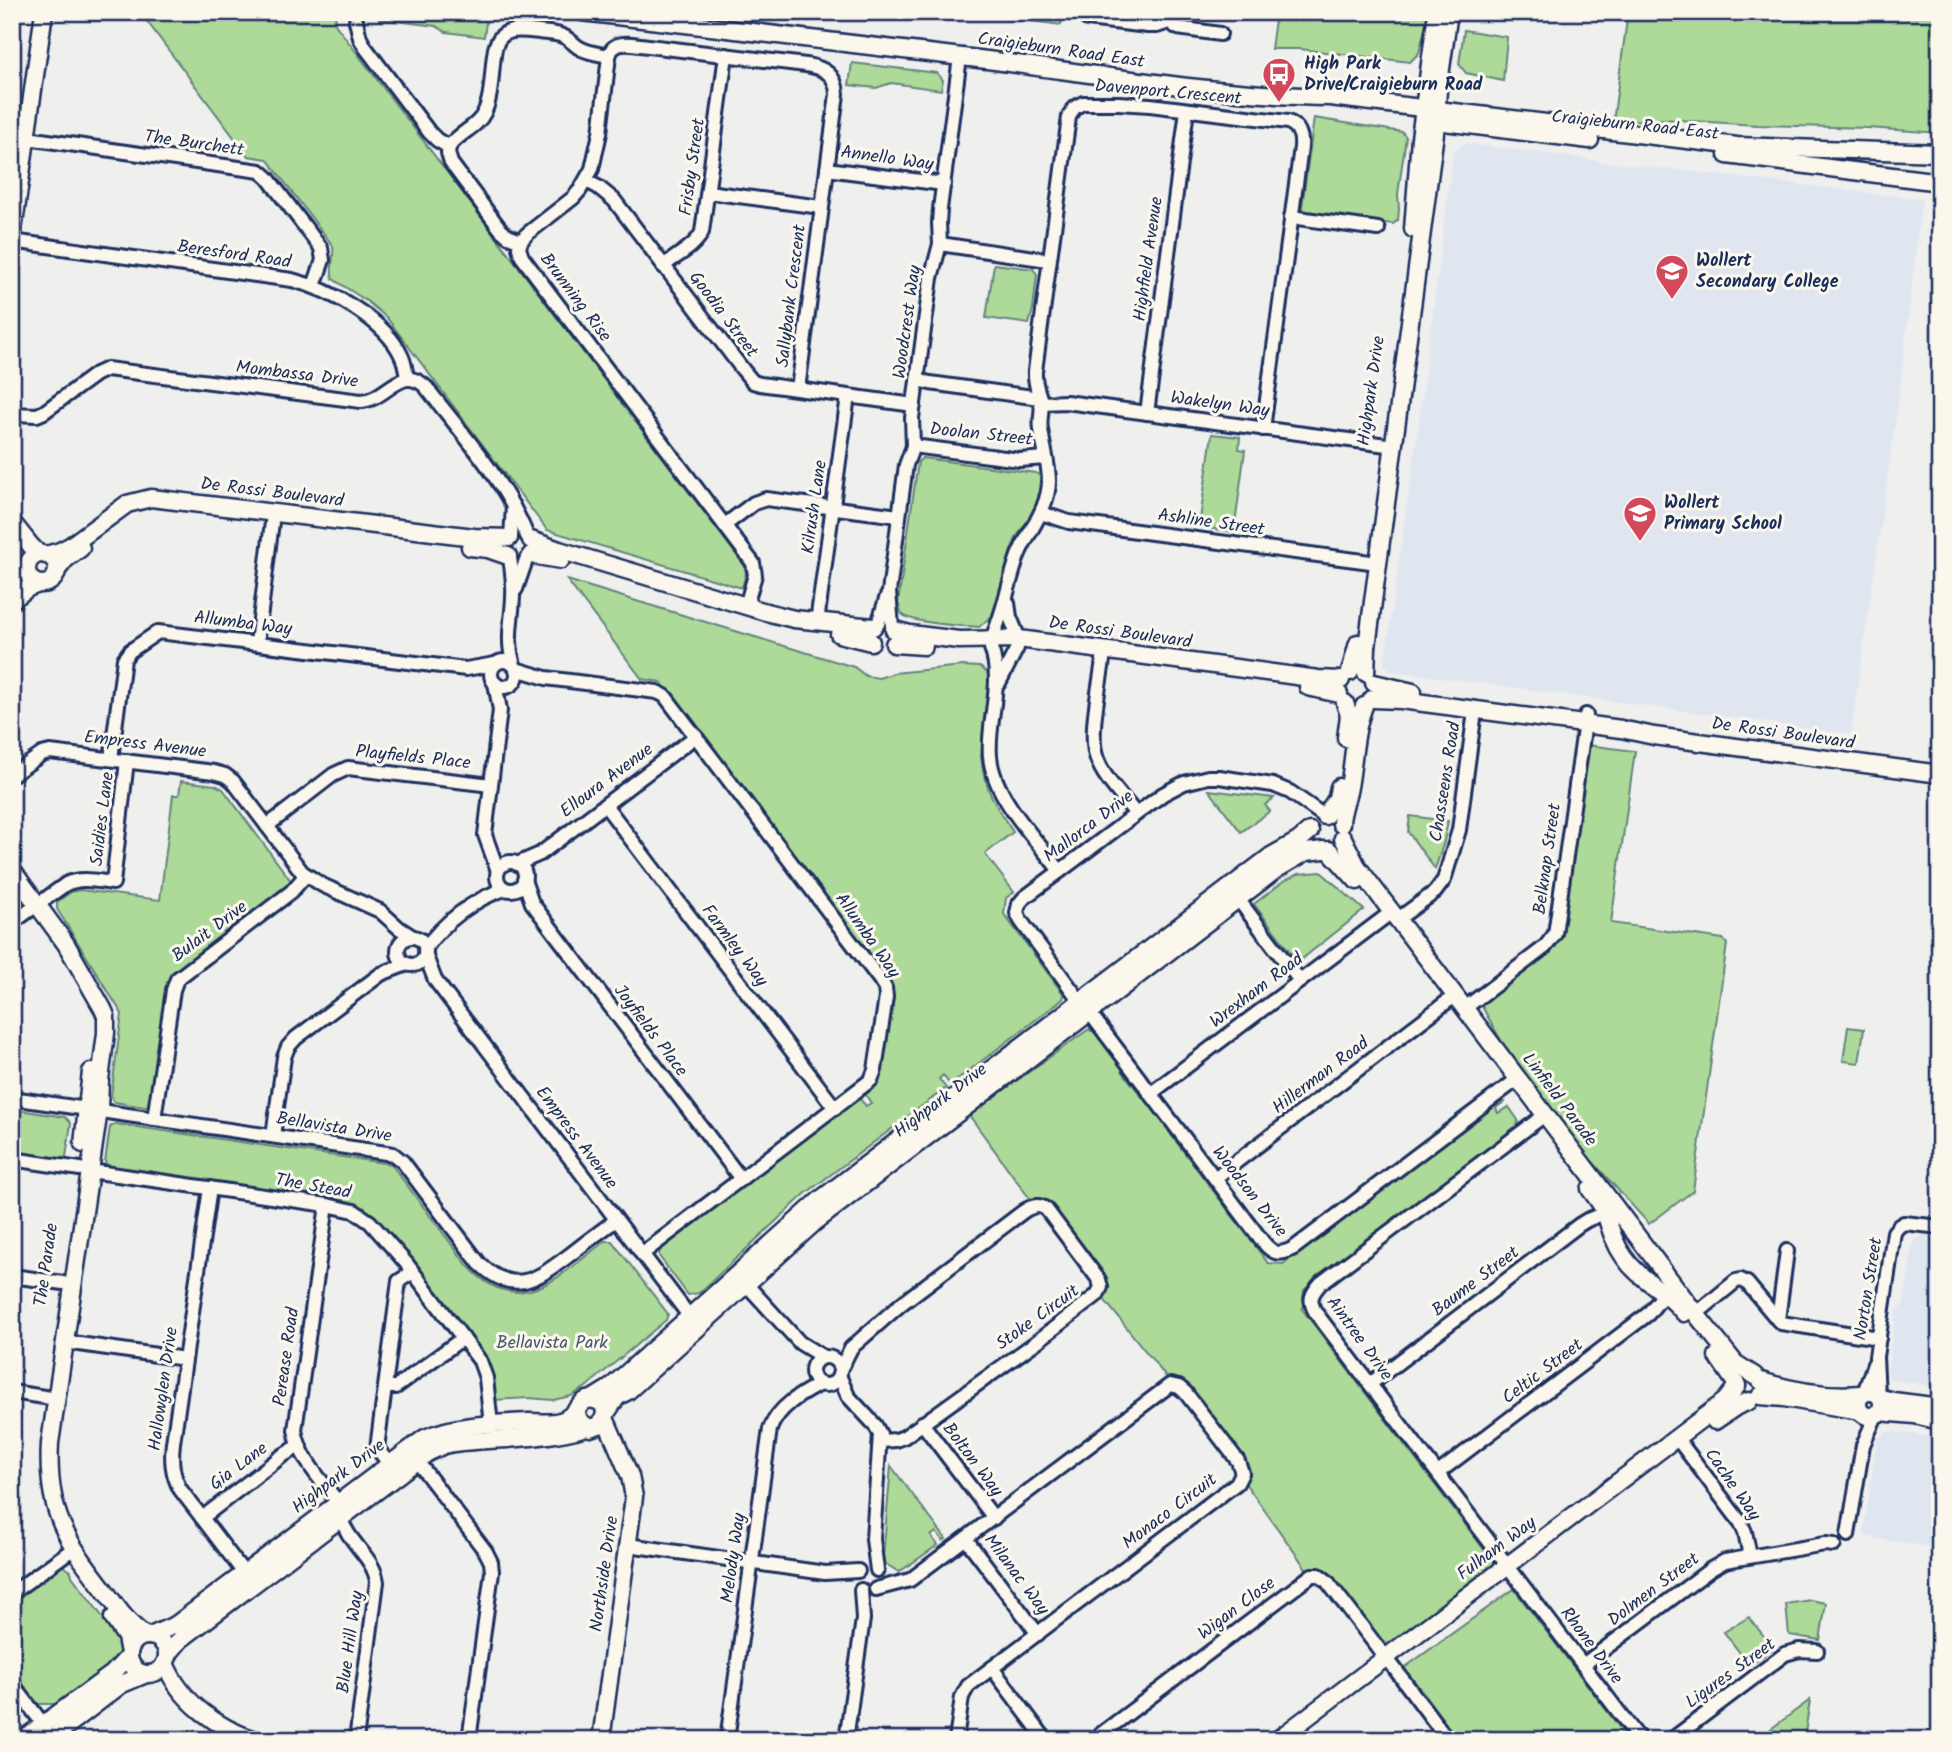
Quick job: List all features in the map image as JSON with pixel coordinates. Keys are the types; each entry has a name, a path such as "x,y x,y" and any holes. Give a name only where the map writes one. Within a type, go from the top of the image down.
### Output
{"street":[{"path":"12,240 35,12"},
{"path":"12,169 22,137 44,12"},
{"name":"Craigieburn Road East","path":"582,12 1209,90 1285,96 1330,107 1585,129 1737,146 1940,153"},
{"path":"1080,12 1087,19 1148,26 1157,26 1171,16 1178,29 1220,34"},
{"path":"1430,115 1437,12"},
{"path":"1430,115 1449,12"},
{"name":"Brunning Rise","path":"356,21 365,47 429,132 449,147 448,157 451,163 494,220 508,236 521,241 519,248 522,257 755,566 746,606"},
{"path":"449,147 482,117 488,103 495,47 500,37 508,31 557,34 568,38 580,48 609,56"},
{"path":"521,241 573,198 586,181 597,150 609,56 614,47 624,43 822,69 832,76 837,94 827,169"},
{"name":"Frisby Street","path":"663,266 699,238 703,225 726,55"},
{"name":"Woodcrest Way","path":"884,632 906,465 913,446 914,405 930,278 940,244 939,223 960,57"},
{"name":"Davenport Crescent","path":"991,643 1020,553 1041,513 1048,491 1049,479 1040,427 1040,401 1035,386 1035,371 1048,260 1069,117 1073,108 1083,103 1135,103 1288,122 1300,133 1302,142 1263,429"},
{"name":"Highfield Avenue","path":"1147,413 1186,110"},
{"name":"Craigieburn Road East","path":"1430,115 1562,137 1650,145 1940,182"},
{"name":"Highpark Drive","path":"605,1416 617,1397 628,1391 694,1322 742,1278 1272,856 1298,841 1337,798 1349,722 1366,655 1373,563 1412,235 1430,115"},
{"name":"The Burchett","path":"22,137 263,173 321,247 323,260 314,286"},
{"name":"Annello Way","path":"827,169 944,184"},
{"name":"Sallybank Crescent","path":"797,389 827,169"},
{"name":"Goodia Street","path":"586,181 614,200 748,377 760,384 914,405"},
{"path":"708,192 821,207"},
{"path":"1291,217 1378,229"},
{"name":"Beresford Road","path":"12,240 276,278 314,286 357,309 382,331 402,356 407,379"},
{"path":"940,244 1048,260"},
{"name":"Mombassa Drive","path":"16,412 37,415 44,412 107,369 361,401 376,398 399,381 407,379"},
{"path":"407,379 418,381 426,387 503,488 513,506 519,547 509,637 514,675 500,710 485,835 499,883 508,889"},
{"name":"Wakelyn Way","path":"917,380 1040,401 1066,402 1389,445"},
{"name":"Kilrush Lane","path":"817,622 848,396"},
{"name":"Doolan Street","path":"913,446 1020,460 1045,458"},
{"name":"De Rossi Boulevard","path":"43,554 70,546 127,504 151,498 491,539 771,624 850,636 884,632"},
{"path":"725,525 754,503 766,499 899,516"},
{"name":"De Rossi Boulevard","path":"57,570 66,559 122,518 136,510 160,508 476,547 559,550 781,616 884,632 960,650 991,643 1018,644 1318,679 1401,700 1586,720"},
{"name":"Ashline Street","path":"1041,513 1069,522 1373,563"},
{"path":"12,522 31,546 54,561 57,570 51,581 28,588 12,600"},
{"path":"257,643 272,522"},
{"path":"12,539 27,568 29,578 39,584"},
{"path":"12,589 20,581 31,558 43,554"},
{"path":"996,690 1018,644 1007,599"},
{"name":"Allumba Way","path":"111,759 126,655 151,636 163,632 466,669 494,681"},
{"path":"500,710 491,672 509,637"},
{"path":"991,643 996,667 996,690 990,757 995,778 1006,800 1060,871"},
{"name":"De Rossi Boulevard","path":"1018,644 1103,660 1303,687 1412,692 1586,720 1654,736 1940,774"},
{"path":"1103,660 1095,750 1102,769 1136,814"},
{"path":"497,663 507,661 514,675"},
{"name":"Allumba Way","path":"466,669 497,663"},
{"path":"494,681 503,686 514,675"},
{"name":"Allumba Way","path":"514,675 657,692 668,699 885,988 886,998 873,1077 867,1084 642,1254"},
{"name":"Highpark Drive","path":"1342,831 1343,807 1349,787 1358,723 1356,689"},
{"name":"Chasseens Road","path":"1391,918 1434,892 1444,880 1459,830 1475,710"},
{"name":"Belknap Street","path":"1465,1008 1545,947 1555,934 1586,720"},
{"name":"Elloura Avenue","path":"515,863 540,854 696,736"},
{"name":"Empress Avenue","path":"12,775 46,752 214,772 233,781 306,875 380,911 420,945 435,980 694,1322"},
{"name":"Saidies Lane","path":"34,907 73,881 113,883 127,761"},
{"name":"Playfields Place","path":"267,826 333,775 348,768 491,785"},
{"name":"Mallorca Drive","path":"1084,1007 1021,921 1017,912 1021,901 1136,814 1172,788 1184,783 1219,777 1273,785 1297,797 1318,822"},
{"name":"Farmley Way","path":"605,805 835,1108"},
{"path":"1334,818 1342,831 1338,846 1326,850 1319,848 1312,841 1318,822 1334,818"},
{"name":"Linfield Parade","path":"1326,850 1391,918 1465,1008 1515,1081 1538,1120 1592,1192 1605,1213 1613,1239 1623,1257 1641,1277 1665,1293 1679,1307 1737,1386 1739,1394 1756,1388 1515,1081 1448,1001 1391,918 1357,866 1342,831"},
{"path":"420,945 481,899 519,888 524,878 521,867 489,846"},
{"name":"Highpark Drive","path":"1084,1007 1296,857 1312,850 1326,850"},
{"name":"Elloura Avenue","path":"524,878 540,854"},
{"path":"481,899 504,864 515,863"},
{"path":"12,870 34,907"},
{"name":"Bulait Drive","path":"154,1119 173,990 177,979 292,892 306,875"},
{"name":"Joyfields Place","path":"524,878 532,903 741,1179"},
{"path":"12,886 34,907"},
{"name":"Joyfields Place","path":"508,889 532,903"},
{"path":"1238,899 1300,981"},
{"path":"12,923 34,907"},
{"name":"The Parade","path":"34,907 75,958 106,1016 106,1033 85,1170 65,1342 52,1398"},
{"path":"388,918 400,958 409,964"},
{"name":"Wrexham Road","path":"1150,1094 1300,981 1391,918"},
{"path":"273,1136 284,1057 288,1047 296,1038 381,974 405,939 420,945"},
{"path":"381,974 420,962 420,945"},
{"name":"Empress Avenue","path":"409,964 435,980"},
{"name":"Hillerman Road","path":"1215,1178 1448,1001"},
{"name":"Woodson Drive","path":"1084,1007 1270,1250 1277,1254 1287,1252 1515,1081"},
{"name":"Bellavista Drive","path":"12,1098 387,1153 398,1157 479,1263 494,1276 503,1279 522,1282 539,1277 616,1220"},
{"name":"Aintree Drive","path":"1510,1569 1311,1303 1312,1293 1321,1283 1538,1120"},
{"name":"The Stead","path":"12,1159 327,1205 344,1208 362,1216 386,1239 413,1272 480,1361 485,1372 491,1425"},
{"name":"The Parade","path":"85,1170 63,1283 52,1398 50,1482 69,1551 122,1630 128,1642 129,1655"},
{"name":"Hallowglen Drive","path":"210,1188 172,1464 180,1489 244,1573"},
{"name":"Perease Road","path":"327,1205 295,1430 305,1458 339,1510"},
{"name":"Stoke Circuit","path":"839,1372 851,1349 901,1304 1024,1211 1038,1205 1046,1209 1096,1274 1101,1284 1100,1291 1089,1303 900,1438 881,1441"},
{"name":"Baume Street","path":"1370,1384 1579,1225 1605,1213"},
{"name":"Norton Street","path":"1870,1404 1894,1232 1904,1223 1940,1227"},
{"path":"1778,1320 1787,1251"},
{"path":"389,1464 377,1448 399,1280 413,1272"},
{"path":"12,1276 63,1283"},
{"path":"742,1278 800,1343 815,1354 836,1362 848,1396"},
{"path":"1696,1314 1736,1281 1741,1280 1747,1283 1781,1323 1879,1338"},
{"name":"Celtic Street","path":"1438,1473 1650,1312 1665,1293"},
{"name":"Highpark Drive","path":"592,1399 694,1322"},
{"path":"386,1387 396,1387 463,1338"},
{"path":"65,1342 185,1359"},
{"path":"800,1343 814,1379 848,1396 878,1429 881,1441 873,1539 881,1582 863,1619"},
{"name":"Stoke Circuit","path":"825,1357 851,1349"},
{"path":"812,1370 815,1362 825,1357"},
{"name":"Melody Way","path":"801,1394 812,1370"},
{"path":"824,1384 835,1381 839,1372"},
{"name":"Melody Way","path":"727,1740 770,1429 776,1416 801,1394 824,1384"},
{"name":"Monaco Circuit","path":"876,1590 910,1580 1170,1385 1185,1392 1238,1461 1241,1468 1240,1478 1231,1487 968,1686 963,1693 956,1740"},
{"name":"Fulham Way","path":"1277,1740 1389,1661 1679,1441 1725,1401 1737,1386"},
{"path":"1756,1388 1784,1398 1870,1404 1940,1421"},
{"name":"Fulham Way","path":"1679,1441 1723,1415 1756,1388"},
{"path":"12,1392 52,1398"},
{"path":"592,1399 600,1403 605,1410 605,1416 599,1425 588,1427 579,1421 577,1412 583,1401 592,1399"},
{"path":"1870,1404 1893,1401 1940,1407"},
{"path":"1848,1535 1870,1404"},
{"name":"Highpark Drive","path":"166,1661 181,1639 417,1443 435,1433 459,1428 557,1422 567,1420 577,1412"},
{"name":"Northside Drive","path":"591,1740 634,1490 605,1416"},
{"name":"Bolton Way","path":"922,1423 994,1518"},
{"name":"Highpark Drive","path":"148,1636 177,1624 244,1573 436,1448 454,1443 553,1434 588,1427"},
{"name":"Northside Drive","path":"588,1427 605,1444 624,1488 623,1545 601,1740"},
{"name":"Cache Way","path":"1679,1441 1741,1523 1750,1556"},
{"name":"Gia Lane","path":"202,1518 282,1456 299,1446"},
{"path":"417,1461 491,1562 492,1572 469,1740"},
{"name":"Blue Hill Way","path":"339,1510 345,1532 373,1569 377,1582 356,1740"},
{"path":"846,1740 863,1619 859,1587 855,1579 873,1539"},
{"name":"Milanac Way","path":"966,1539 1038,1633"},
{"path":"623,1545 825,1573 860,1570 869,1566 903,1583"},
{"name":"Dolmen Street","path":"1583,1665 1725,1561 1819,1545 1835,1545"},
{"path":"12,1593 69,1551"},
{"name":"The Parade","path":"69,1551 131,1626 148,1636"},
{"name":"Rhone Drive","path":"1510,1569 1640,1740"},
{"path":"825,1573 868,1592 876,1590"},
{"name":"Wigan Close","path":"1093,1740 1312,1575 1319,1575 1327,1581 1389,1661"},
{"path":"46,1732 112,1674 129,1655 134,1642 148,1636 161,1642 167,1653 170,1675 177,1687 204,1713 227,1728 256,1740"},
{"name":"Ligures Street","path":"1671,1740 1785,1654 1799,1650 1817,1651"},
{"path":"129,1655 136,1670 165,1687 203,1725 229,1740"},
{"path":"22,1740 46,1732 122,1684 158,1671 166,1661"},
{"path":"1389,1661 1448,1740"},
{"name":"Fulham Way","path":"1293,1740 1389,1661"},
{"path":"992,1668 1046,1740"},
{"path":"12,1683 46,1732"}],"shaded area":[{"path":"1464,143 1922,199 1898,404 1851,734 1391,671 1384,664 1419,422 1453,152"},
{"path":"1922,1235 1940,1238 1940,1387 1891,1380 1887,1375 1896,1310 1904,1304 1913,1242"},
{"path":"1889,1431 1940,1438 1940,1549 1863,1536 1877,1439"}],"green space":[{"path":"140,12 336,12 335,24 744,565 746,573 742,588 547,530 387,318 333,279 333,246 267,159 248,156"},
{"path":"378,12 459,12 487,16 484,37 446,32 436,26 380,19"},
{"path":"959,12 1063,12 1061,25"},
{"path":"1276,12 1429,12 1419,53 1410,62 1300,49 1271,49"},
{"path":"1628,12 1940,12 1940,133 1661,119 1613,122"},
{"path":"1464,30 1507,37 1503,81 1466,73 1459,64"},
{"path":"852,63 937,73 943,80 941,90 891,83 876,88 849,85"},
{"path":"1314,118 1402,132 1406,137 1398,194 1398,220 1393,224 1306,212 1302,207"},
{"path":"994,264 1033,269 1037,274 1029,324 986,318"},
{"path":"1212,434 1240,437 1239,449 1245,450 1234,532 1199,527"},
{"path":"922,458 1036,473 1041,477 1034,511 1011,550 992,616 979,627 916,620 902,614 900,610 898,603 918,462"},
{"path":"567,580 854,667 866,676 879,678 894,673 962,666 980,667 990,675 981,757 992,797 1013,832 985,854 1014,892 1006,898 1004,914 1064,995 1063,999 950,1085 943,1075 939,1079 946,1088 805,1194 699,1293 688,1295 659,1256 660,1248 859,1098 866,1106 871,1103 865,1094 879,1083 892,989 661,682 642,679"},
{"path":"1587,745 1635,751 1611,923 1723,939 1727,944 1693,1191 1649,1224 1531,1094 1480,1003 1548,952 1559,936"},
{"path":"181,781 215,785 223,789 291,881 290,887 169,978 151,1103 145,1107 114,1102 111,1096 122,1014 57,909 57,902 71,892 80,890 160,900 173,795 179,795"},
{"path":"1209,790 1274,798 1265,805 1270,811 1241,832"},
{"path":"1410,816 1448,821 1435,869 1408,832"},
{"path":"1321,872 1364,910 1298,962 1254,904 1284,881 1298,874"},
{"path":"1848,1027 1864,1029 1859,1063 1843,1061"},
{"path":"1089,1029 1095,1030 1127,1072 1123,1072 1171,1130 1169,1132 1268,1263 1283,1264 1497,1102 1504,1102 1496,1108 1498,1113 1509,1107 1518,1120 1517,1127 1304,1290 1305,1306 1302,1309 1495,1564 1384,1650 1328,1576 1308,1571 1245,1483 1250,1473 1249,1467 1183,1381 1167,1378 1103,1298 1108,1292 1108,1284 1089,1256 1046,1201 1040,1198 1030,1199 969,1115"},
{"path":"12,1109 65,1117 71,1123 66,1157 58,1160 12,1153"},
{"name":"Bellavista Park","path":"116,1124 391,1164 468,1266 487,1282 505,1290 522,1292 539,1287 555,1279 605,1241 612,1241 668,1314 666,1320 586,1387 571,1396 553,1400 494,1400 490,1365 402,1248 363,1210 343,1201 109,1168 105,1162 110,1127"},
{"path":"891,1466 946,1539 943,1541 936,1532 931,1536 938,1545 899,1572 886,1564 883,1557"},
{"path":"63,1566 71,1571 122,1643 121,1657 110,1669 105,1668 58,1704 35,1704 12,1674 12,1600 53,1569"},
{"path":"1514,1589 1629,1740 1451,1740 1400,1671"},
{"path":"1810,1600 1826,1603 1820,1640 1789,1635 1786,1604"},
{"path":"1749,1617 1773,1648 1750,1666 1724,1632"},
{"path":"1810,1700 1804,1740 1756,1740"}],"place":[{"name":"High Park Drive/Craigieburn Road","path":"1279,104"},
{"name":"Wollert Secondary College","path":"1672,301"},
{"name":"Wollert Primary School","path":"1640,543"}]}
